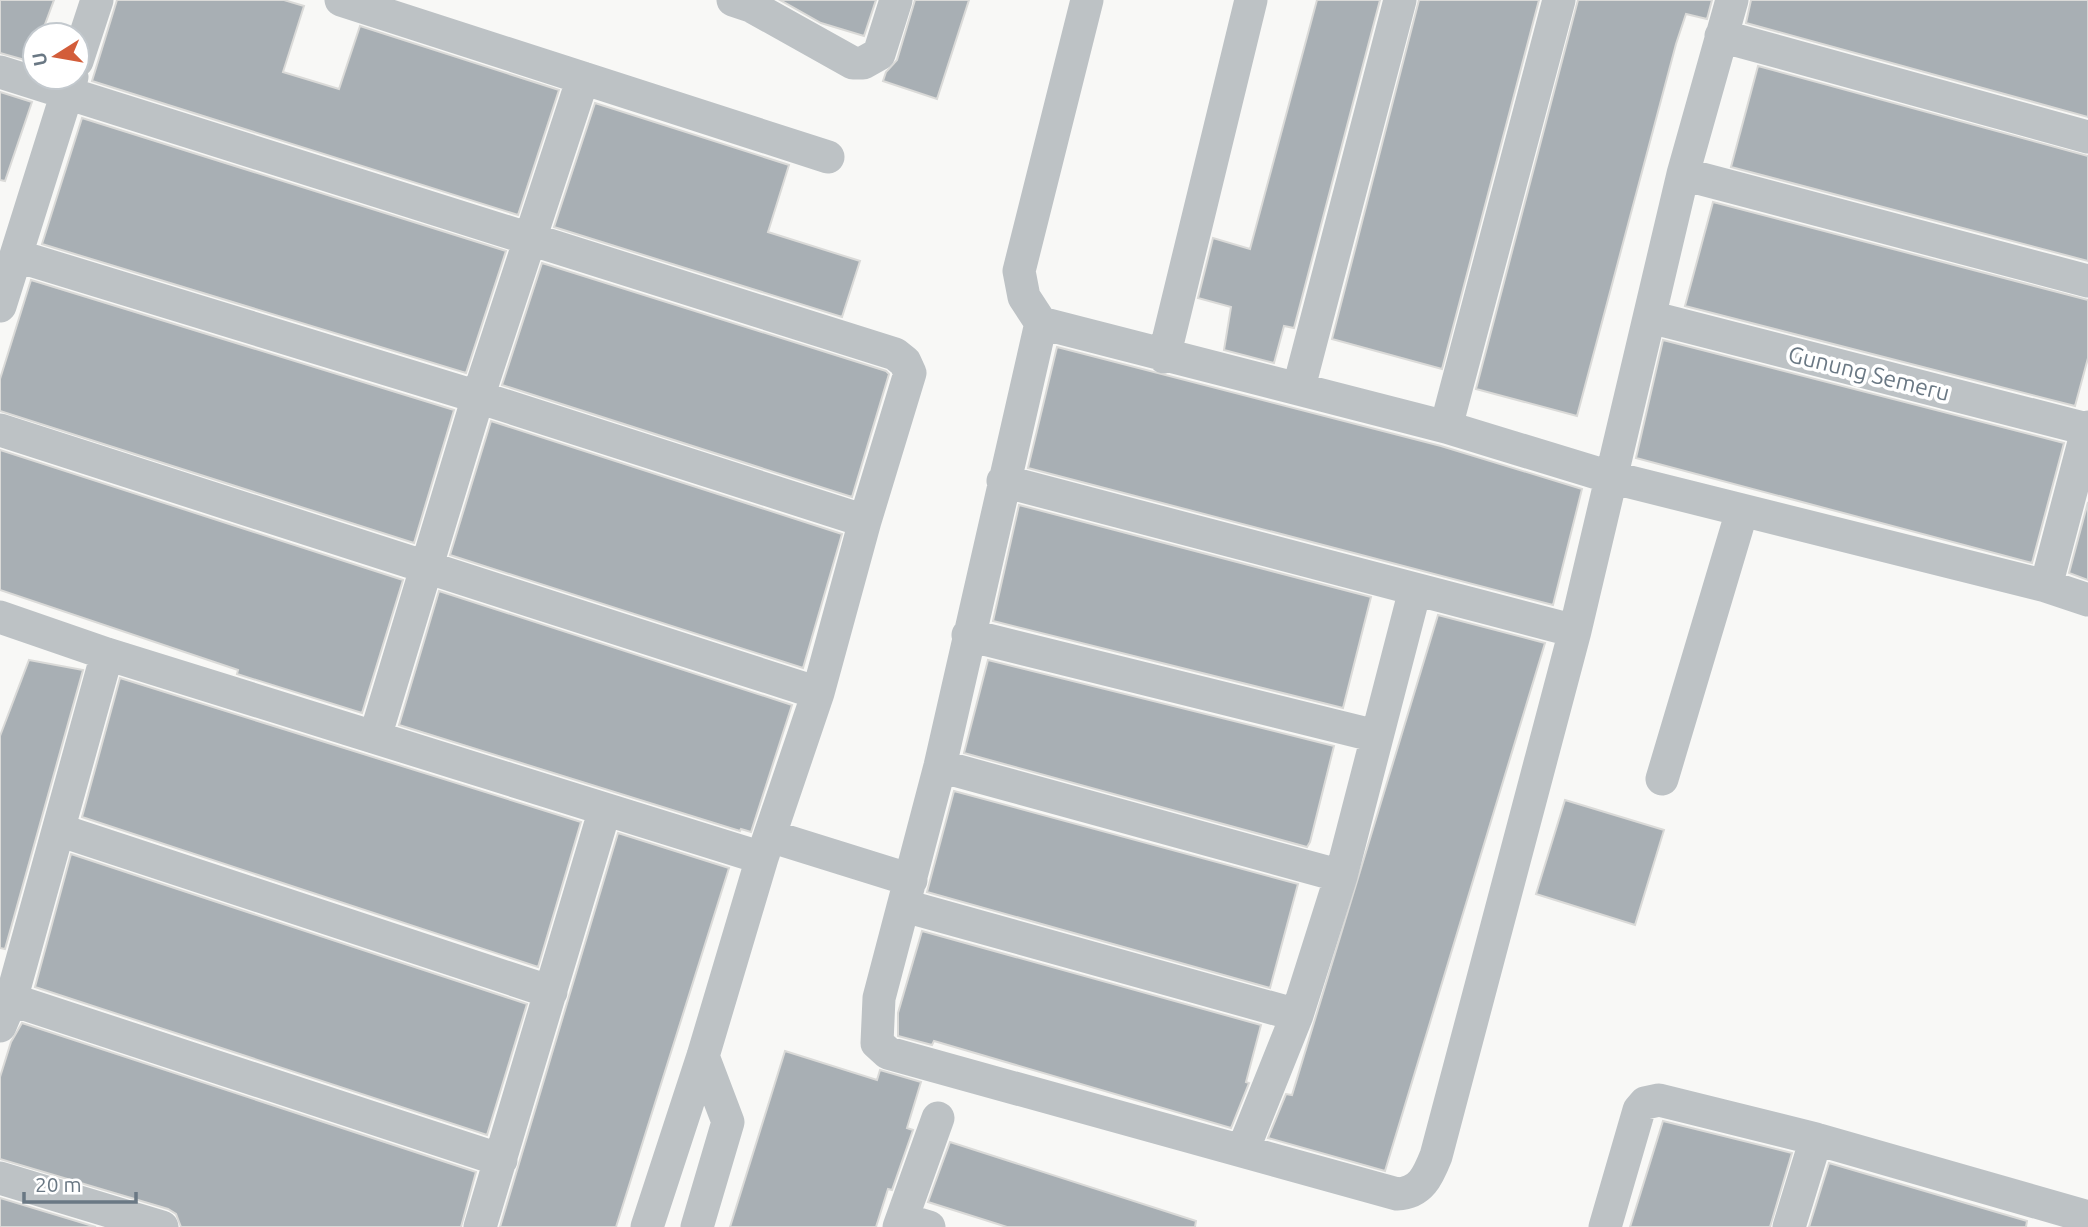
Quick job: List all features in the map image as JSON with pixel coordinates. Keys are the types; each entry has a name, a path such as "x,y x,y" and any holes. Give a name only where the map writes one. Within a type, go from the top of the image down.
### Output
{"street":[{"path":"90,21 97,0"},
{"path":"341,0 828,157"},
{"path":"746,2 853,63 863,63 879,54 896,0"},
{"path":"1087,0 1019,271 1024,297 1041,323 1164,356 1299,387 1446,427 1610,478 2046,586 2088,600"},
{"path":"1164,356 1251,0"},
{"path":"1299,387 1400,0"},
{"path":"1446,427 1559,0"},
{"path":"1041,323 940,766 879,998 876,1027 880,1048 888,1053 1397,1194 1407,1194 1427,1178 1436,1156 1576,631 1683,174 1732,0"},
{"path":"1721,36 2088,136"},
{"path":"0,72 21,76"},
{"path":"375,737 429,567 478,397 583,78"},
{"path":"0,306 67,91"},
{"path":"87,91 532,239 895,354 905,362 911,373 865,521 777,846 648,1227"},
{"path":"1683,174 2088,281"},
{"path":"17,256 478,397 865,521"},
{"name":"Gunung Semeru","path":"1650,317 2088,428"},
{"path":"2046,586 2088,428"},
{"path":"0,430 818,693"},
{"path":"1003,481 1576,631"},
{"path":"1662,779 1742,511"},
{"path":"1244,1150 1297,1015 1341,876 1415,590"},
{"path":"0,617 107,654 605,809 860,864 908,893 1297,1015"},
{"path":"968,635 1376,736"},
{"path":"107,654 60,830 4,1007 501,1160"},
{"path":"940,766 1341,876"},
{"path":"480,1227 605,809"},
{"path":"60,830 551,992"},
{"path":"697,1227 727,1132 725,1108 706,1062"},
{"path":"1605,1227 1637,1116 1645,1104 1659,1100 1816,1139 2088,1217"},
{"path":"910,1224 938,1118"},
{"path":"1789,1227 1816,1139"},
{"path":"0,1178 162,1227"}],"building":[{"path":"0,0 54,0 46,21 21,21 21,59 0,53"},
{"path":"117,0 284,0 304,6 283,72 339,89 360,26 559,90 518,215 92,81"},
{"path":"780,0 876,0 864,36 821,23"},
{"path":"915,0 969,0 937,99 883,81 886,72 897,60"},
{"path":"1317,0 1380,0 1294,328 1284,326 1274,363 1224,350 1231,307 1198,298 1213,238 1250,249"},
{"path":"1419,0 1539,0 1442,369 1332,339"},
{"path":"1578,0 1712,0 1707,19 1686,14 1676,44 1577,416 1476,389"},
{"path":"1751,0 2088,0 2088,117 1746,23"},
{"path":"1758,66 2088,156 2088,261 1731,167"},
{"path":"0,92 32,102 5,181 0,180"},
{"path":"595,103 789,165 768,232 860,261 842,317 554,227"},
{"path":"82,118 506,251 466,373 42,244"},
{"path":"1713,202 2088,300 2088,358 2075,406 1685,306"},
{"path":"542,263 886,371 889,374 852,497 502,385"},
{"path":"31,280 454,410 414,543 0,411 0,379"},
{"path":"1663,340 2064,443 2032,563 1636,458"},
{"path":"1057,347 1441,446 1582,489 1553,605 1028,468"},
{"path":"491,421 842,534 803,668 450,555"},
{"path":"0,450 403,580 362,713 237,674 238,670 0,590"},
{"path":"2088,502 2088,580 2069,573"},
{"path":"1019,505 1371,597 1343,708 993,621"},
{"path":"439,591 792,705 751,832 740,831 399,725"},
{"path":"1438,615 1545,643 1385,1171 1268,1138 1286,1094 1292,1095"},
{"path":"29,660 83,670 5,949 0,948 0,736"},
{"path":"988,660 1334,746 1310,842 1307,847 964,753"},
{"path":"120,678 581,822 538,967 82,817"},
{"path":"954,791 1298,884 1270,988 927,892"},
{"path":"1565,800 1664,830 1635,925 1536,894"},
{"path":"618,833 729,868 616,1227 500,1227"},
{"path":"71,854 527,1004 487,1135 35,987"},
{"path":"922,931 1261,1025 1246,1082 1249,1083 1231,1128 934,1041 932,1045 898,1036 898,1013"},
{"path":"22,1023 476,1172 461,1227 181,1227 176,1214 168,1209 0,1159 0,1077 11,1042"},
{"path":"785,1051 877,1080 880,1070 921,1082 907,1128 913,1130 892,1190 888,1189 876,1227 730,1227"},
{"path":"1663,1121 1792,1153 1770,1227 1630,1227"},
{"path":"950,1142 1196,1221 1195,1227 1007,1227 928,1202"},
{"path":"1829,1163 2027,1221 2026,1227 1809,1227"},
{"path":"0,1198 96,1227 0,1227"}]}
